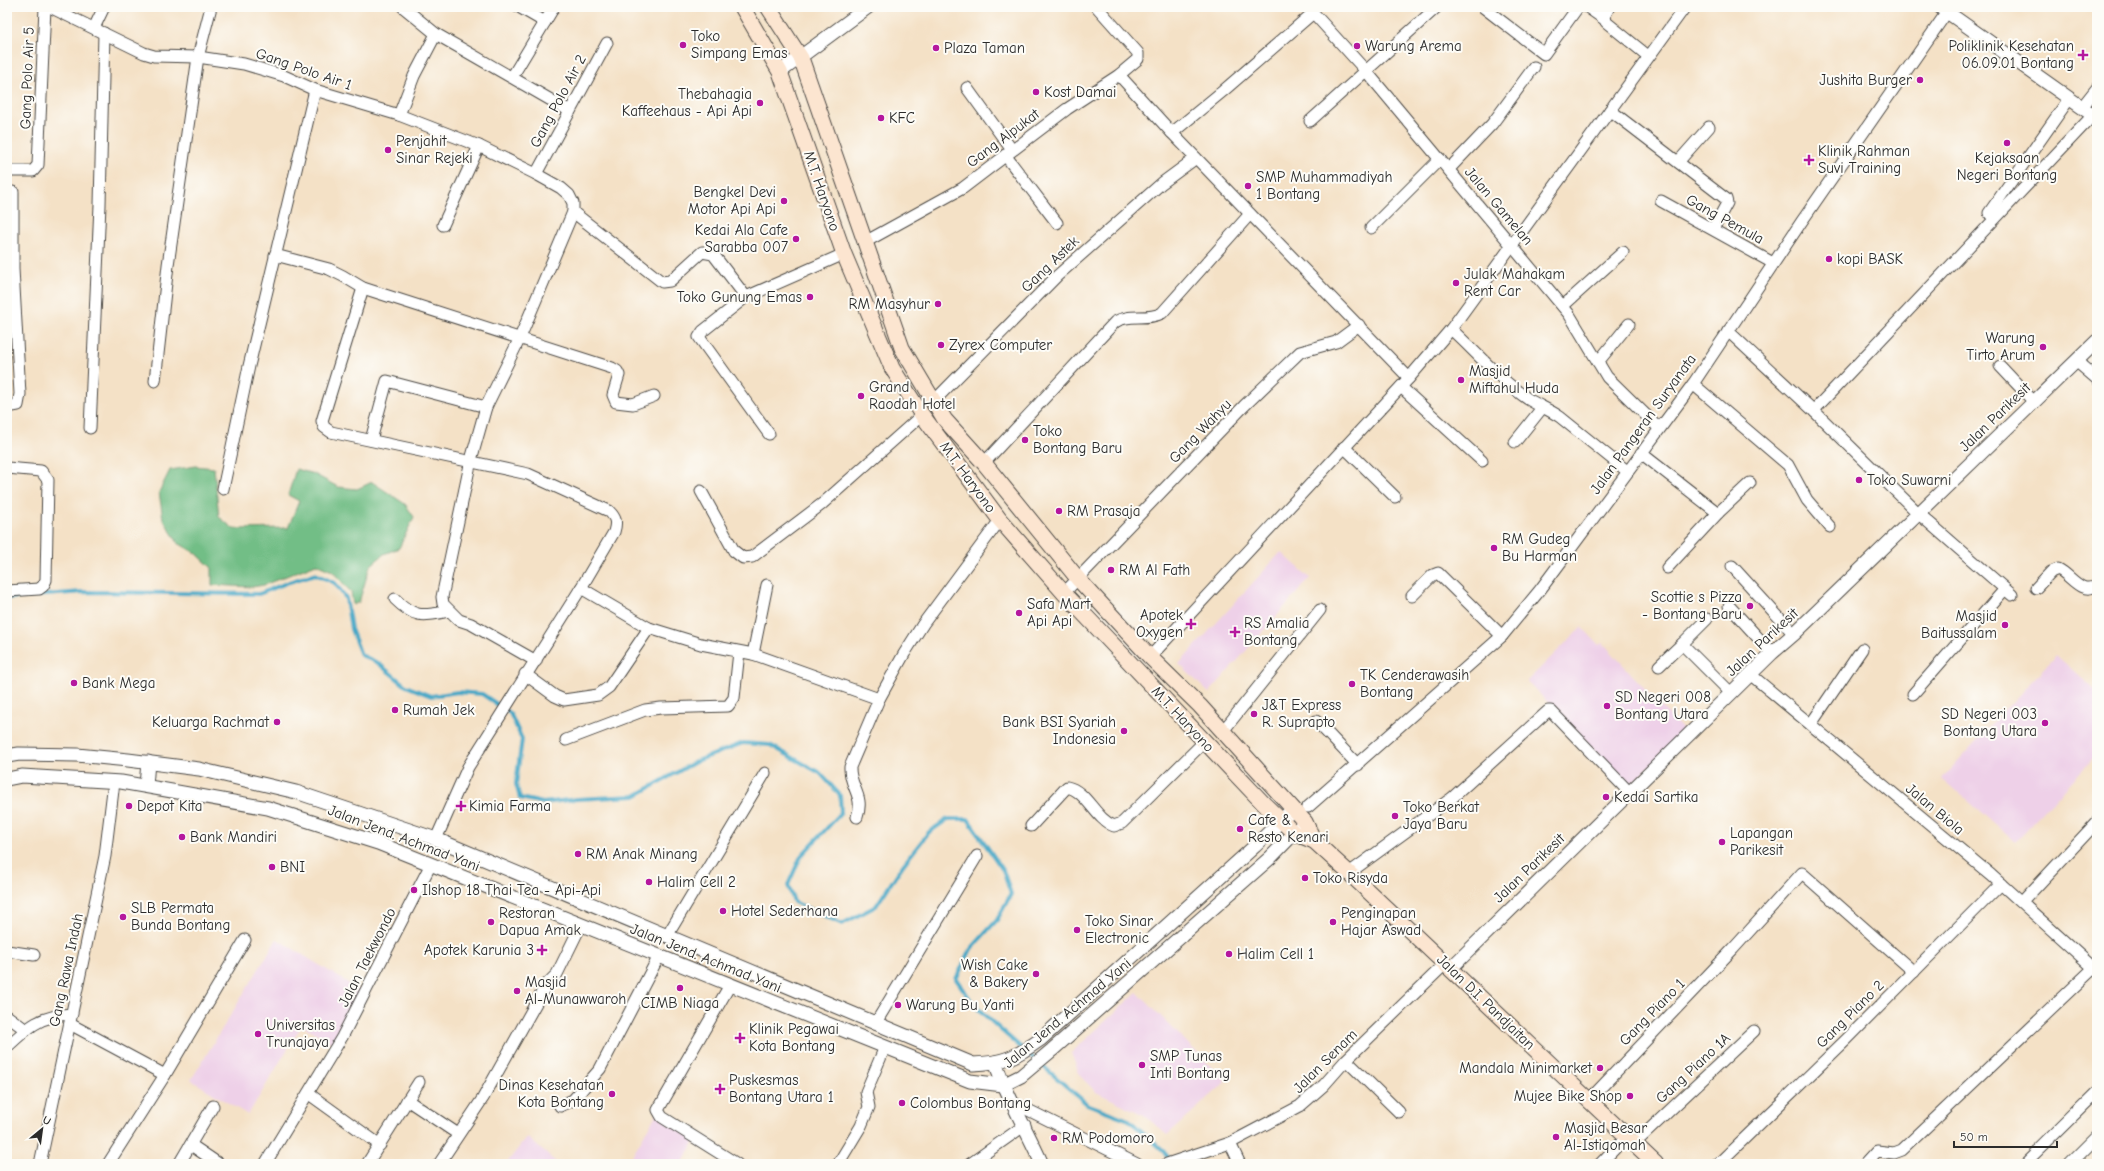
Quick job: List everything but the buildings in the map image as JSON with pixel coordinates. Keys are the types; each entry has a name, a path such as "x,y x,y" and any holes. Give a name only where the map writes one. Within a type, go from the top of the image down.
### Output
{"main road":[{"name":"M.T. Haryono","path":"742,7 780,72 844,254 892,368 922,415 1000,520 1064,593 1204,742 1294,833 1314,841"},
{"name":"M.T. Haryono","path":"768,7 801,58 902,348 945,420 984,464 1079,580 1150,657 1223,731 1305,822"},
{"path":"1305,822 1314,841"},
{"name":"Jalan D.I. Pandjaitan","path":"1314,841 1448,965 1656,1164"}],"street":[{"name":"Gang Polo Air 5","path":"7,171 33,171 38,165 45,7"},
{"name":"Gang Polo Air 1","path":"50,7 144,53 154,56 198,57 244,64 266,70 315,90 399,116 479,146 561,188 573,203 573,212"},
{"path":"90,428 100,205 99,30 104,7"},
{"path":"155,380 168,265 198,57 211,7"},
{"path":"403,7 436,34 570,111"},
{"path":"519,7 545,22"},
{"path":"512,77 554,7"},
{"path":"780,72 801,58 868,7"},
{"name":"Gang Alpukat","path":"865,242 947,198 1067,109 1119,75 1139,56 1097,7"},
{"path":"1310,121 1437,7"},
{"path":"1483,7 1544,54 1578,7"},
{"path":"1587,7 1604,19 1648,56"},
{"path":"1604,19 1609,7"},
{"path":"1150,657 1401,387 1451,329 1685,7"},
{"path":"1172,133 1223,91 1311,10"},
{"name":"Jalan Gamelan","path":"1311,10 1366,71 1563,306 1579,328 1607,377 1659,428"},
{"path":"1815,412 1816,406 2096,115 2069,99 1944,10"},
{"name":"Jalan Pangeran Suryanata","path":"1308,807 1358,766 1502,636 1540,590 1641,452 1693,384 1944,10"},
{"path":"399,116 414,76 436,34"},
{"name":"Gang Polo Air 2","path":"536,174 607,43"},
{"path":"1449,170 1492,124 1534,67"},
{"path":"1119,75 1172,133 1409,378"},
{"path":"967,88 1057,223"},
{"path":"2082,107 2097,88"},
{"path":"223,489 275,255 315,90"},
{"path":"1989,213 2069,99"},
{"path":"1610,110 1728,201 1713,229"},
{"path":"1678,162 1709,127"},
{"path":"443,225 479,146"},
{"name":"Gang Astek","path":"934,401 1057,276 1162,183 1196,158"},
{"path":"1371,228 1440,159"},
{"path":"7,407 18,405 20,400 12,338 10,268 13,192"},
{"name":"Gang Pemula","path":"1661,201 1773,263"},
{"path":"536,661 471,624 459,620 443,604 442,596 471,460 486,407 519,340 573,212 662,282 670,281 702,252 713,254 746,297"},
{"path":"984,464 1115,322 1124,318 1151,317 1162,313 1250,214"},
{"path":"1563,306 1623,252"},
{"path":"769,434 699,337 703,331 746,297 844,254"},
{"path":"275,255 329,269 344,276 363,288 617,371 619,375 613,398 616,402 633,404 654,396"},
{"path":"363,288 322,424 331,432 471,460 528,474 609,511 615,517 616,524 614,532 581,588 536,661 525,674 468,767 436,839"},
{"path":"1598,362 1629,324"},
{"name":"Gang Wahyu","path":"1064,593 1079,580 1244,406 1300,352 1336,342 1358,325"},
{"path":"1451,329 1515,389 1542,408 1550,410 1560,417 1627,471"},
{"path":"1728,331 1815,412 1918,513 2008,592 1913,694"},
{"name":"Jalan Parikesit","path":"1448,965 1630,793 1750,674 1794,634 2097,341"},
{"path":"2076,361 2097,379"},
{"path":"2000,366 2034,402"},
{"path":"371,440 387,381 486,407"},
{"path":"1693,384 1788,465 1807,500 1830,527"},
{"path":"1401,387 1482,461"},
{"path":"1515,442 1542,408"},
{"path":"701,490 734,551 743,558 752,557 822,504 922,415"},
{"path":"1344,447 1395,497"},
{"path":"1641,452 1718,513"},
{"path":"7,468 41,471 45,474 48,480 46,580 43,586 39,589 7,590"},
{"path":"1667,568 1718,513 1750,484"},
{"path":"857,817 860,801 850,775 850,768 879,699 922,624 1000,520"},
{"path":"1732,566 1794,634"},
{"path":"2036,588 2050,572 2058,569 2078,585 2095,589"},
{"path":"1412,596 1433,575 1438,573 1502,636"},
{"path":"753,654 767,585"},
{"path":"581,588 649,628 701,644 753,654 879,699"},
{"path":"395,599 416,615 424,616 449,611"},
{"path":"1729,606 1772,653"},
{"path":"1223,731 1320,610"},
{"path":"1660,666 1707,619"},
{"path":"525,674 555,696 564,700 598,694 608,687 649,628"},
{"path":"1682,644 1731,693"},
{"path":"1811,724 1862,649"},
{"path":"566,740 644,710 728,706 734,698 739,652"},
{"name":"Jalan Biola","path":"1750,674 2001,884 2096,968"},
{"path":"1349,873 1452,798 1548,711 1551,711 1630,793"},
{"path":"1316,721 1358,766"},
{"path":"1030,826 1067,787 1077,792 1107,824 1114,826 1122,823 1204,742"},
{"name":"Jalan Jend. Achmad Yani","path":"7,756 19,754 77,755 148,762 199,769 296,792 436,839 973,1064 995,1062 1018,1056 1041,1039 1293,809"},
{"path":"114,782 118,759"},
{"path":"146,786 148,762"},
{"path":"667,936 765,773"},
{"name":"Jalan Jend. Achmad Yani","path":"7,779 22,776 114,782 146,786 268,808 292,814 378,843 970,1081 1003,1085 1021,1076 1052,1050 1270,858 1305,822"},
{"name":"Gang Rawa Indah","path":"40,1164 105,856 114,782"},
{"path":"1293,809 1308,807 1305,822"},
{"path":"2022,902 2097,822"},
{"path":"875,1024 976,856"},
{"name":"Jalan Taekwondo","path":"266,1164 346,1030 431,864"},
{"name":"Gang Piano 1","path":"1588,1100 1736,945 1802,873 1914,972"},
{"name":"Gang Piano 2","path":"1718,1164 1914,972 2001,884"},
{"path":"439,1164 483,1098 546,984 557,974 581,925"},
{"path":"108,1164 165,1076 244,940"},
{"path":"7,951 34,955"},
{"path":"560,1106 574,1100 600,1069 659,956"},
{"path":"714,978 722,959"},
{"name":"Jalan Senam","path":"1167,1164 1230,1143 1300,1106 1324,1085 1346,1060 1448,965"},
{"path":"1865,1164 1877,1151 1881,1150 1894,1154 1902,1150 2096,968"},
{"path":"753,994 761,976"},
{"path":"730,984 658,1110 662,1117 737,1164"},
{"path":"7,1047 26,1030 54,1014 71,1019 165,1076"},
{"path":"7,1016 26,1030"},
{"name":"Gang Piano 1A","path":"1600,1164 1631,1140 1754,1031"},
{"path":"838,1164 858,1131 869,1107 866,1092 885,1047"},
{"path":"1346,1060 1399,1112"},
{"path":"995,1062 1003,1085 1025,1125 1042,1164"},
{"path":"367,1164 419,1082"},
{"path":"2024,1164 2097,1092"},
{"path":"309,1094 380,1145"},
{"path":"407,1100 458,1134"},
{"path":"1014,1103 1137,1164"},
{"path":"179,1164 213,1106"},
{"path":"970,1164 1025,1125"},
{"path":"2070,1164 2097,1137"},
{"path":"1230,1143 1240,1164"},
{"path":"191,1145 219,1164"}],"shaded area":[{"name":"RS Amalia Bontang","path":"1281,552 1310,578 1209,693 1179,664"},
{"name":"SD Negeri 008 Bontang Utara","path":"1582,627 1599,645 1603,643 1685,732 1626,789 1597,753 1527,681"},
{"name":"SD Negeri 003 Bontang Utara","path":"2056,655 2097,692 2097,754 2015,842 1942,778"},
{"name":"Universitas Trunajaya","path":"277,939 363,992 332,1043 302,1025 248,1115 191,1080"},
{"name":"SMP Tunas Inti Bontang","path":"1137,992 1226,1082 1167,1135 1144,1115 1096,1092 1080,1076 1071,1053"},
{"path":"657,1113 698,1136 682,1164 627,1164"},
{"path":"527,1137 558,1164 506,1164"}],"green space":[{"path":"196,466 214,468 219,517 234,529 288,528 299,501 288,495 296,469 314,474 338,487 357,489 372,482 405,504 414,517 399,548 384,554 370,566 359,602 353,605 351,592 332,571 316,564 264,585 252,587 212,585 212,568 197,554 178,543 163,519 159,492 170,470"}],"waterway":[{"path":"7,598 83,592 259,594 289,582 315,574 335,583 346,598 351,629 361,655 378,663 406,686 431,696 458,692 482,694 510,713 522,739 516,784 520,798 543,803 577,799 635,796 697,761 743,743 770,745 820,773 840,795 841,813 801,856 788,885 794,902 842,924 876,906 903,865 929,832 948,819 968,819 1003,870 1011,894 997,920 971,949 956,979 975,1006 1087,1104 1129,1120 1164,1151 1170,1161"}],"place":[{"name":"Toko Simpang Emas","path":"683,45"},
{"name":"Warung Arema","path":"1357,46"},
{"name":"Plaza Taman","path":"936,48"},
{"name":"Poliklinik Kesehatan 06.09.01 Bontang","path":"2083,55"},
{"name":"Jushita Burger","path":"1920,80"},
{"name":"Kost Damai","path":"1036,92"},
{"name":"Thebahagia Kaffeehaus - Api Api","path":"760,103"},
{"name":"KFC","path":"881,118"},
{"name":"Kejaksaan Negeri Bontang","path":"2007,143"},
{"name":"Penjahit Sinar Rejeki","path":"388,150"},
{"name":"Klinik Rahman Suvi Training","path":"1809,160"},
{"name":"SMP Muhammadiyah 1 Bontang","path":"1248,186"},
{"name":"Bengkel Devi Motor Api Api","path":"784,201"},
{"name":"Kedai Ala Cafe Sarabba 007","path":"796,239"},
{"name":"kopi BASK","path":"1829,259"},
{"name":"Julak Mahakam Rent Car","path":"1456,283"},
{"name":"Toko Gunung Emas","path":"810,297"},
{"name":"RM Masyhur","path":"938,304"},
{"name":"Zyrex Computer","path":"941,345"},
{"name":"Warung Tirto Arum","path":"2043,347"},
{"name":"Masjid Miftahul Huda","path":"1461,380"},
{"name":"Grand Raodah Hotel","path":"861,396"},
{"name":"Toko Bontang Baru","path":"1025,440"},
{"name":"Toko Suwarni","path":"1859,480"},
{"name":"RM Prasaja","path":"1059,511"},
{"name":"RM Gudeg Bu Harman","path":"1494,548"},
{"name":"RM Al Fath","path":"1111,570"},
{"name":"Scottie s Pizza - Bontang Baru","path":"1750,606"},
{"name":"Safa Mart Api Api","path":"1019,613"},
{"name":"Apotek Oxygen","path":"1191,624"},
{"name":"Masjid Baitussalam","path":"2005,625"},
{"name":"RS Amalia Bontang","path":"1235,632"},
{"name":"Bank Mega","path":"74,683"},
{"name":"TK Cenderawasih Bontang","path":"1352,684"},
{"name":"SD Negeri 008 Bontang Utara","path":"1607,706"},
{"name":"Rumah Jek","path":"395,710"},
{"name":"J&T Express R. Suprapto","path":"1254,714"},
{"name":"Keluarga Rachmat","path":"277,722"},
{"name":"SD Negeri 003 Bontang Utara","path":"2045,723"},
{"name":"Bank BSI Syariah Indonesia","path":"1124,731"},
{"name":"Kedai Sartika","path":"1606,797"},
{"name":"Depot Kita","path":"129,806"},
{"name":"Kimia Farma","path":"461,806"},
{"name":"Toko Berkat Jaya Baru","path":"1395,816"},
{"name":"Cafe & Resto Kenari","path":"1240,829"},
{"name":"Bank Mandiri","path":"182,837"},
{"name":"Lapangan Parikesit","path":"1722,842"},
{"name":"RM Anak Minang","path":"578,854"},
{"name":"BNI","path":"272,867"},
{"name":"Toko Risyda","path":"1305,878"},
{"name":"Halim Cell 2","path":"649,882"},
{"name":"Ilshop 18 Thai Tea - Api-Api","path":"414,890"},
{"name":"Hotel Sederhana","path":"723,911"},
{"name":"SLB Permata Bunda Bontang","path":"123,917"},
{"name":"Restoran Dapua Amak","path":"491,922"},
{"name":"Penginapan Hajar Aswad","path":"1333,922"},
{"name":"Toko Sinar Electronic","path":"1077,930"},
{"name":"Apotek Karunia 3","path":"542,950"},
{"name":"Halim Cell 1","path":"1229,954"},
{"name":"Wish Cake & Bakery","path":"1036,974"},
{"name":"CIMB Niaga","path":"680,988"},
{"name":"Masjid Al-Munawwaroh","path":"517,991"},
{"name":"Warung Bu Yanti","path":"898,1005"},
{"name":"Universitas Trunajaya","path":"258,1034"},
{"name":"Klinik Pegawai Kota Bontang","path":"740,1038"},
{"name":"SMP Tunas Inti Bontang","path":"1142,1065"},
{"name":"Mandala Minimarket","path":"1600,1068"},
{"name":"Puskesmas Bontang Utara 1","path":"720,1089"},
{"name":"Dinas Kesehatan Kota Bontang","path":"612,1094"},
{"name":"Mujee Bike Shop","path":"1630,1096"},
{"name":"Colombus Bontang","path":"902,1103"},
{"name":"Masjid Besar Al-Istiqomah","path":"1556,1137"},
{"name":"RM Podomoro","path":"1054,1138"}]}
